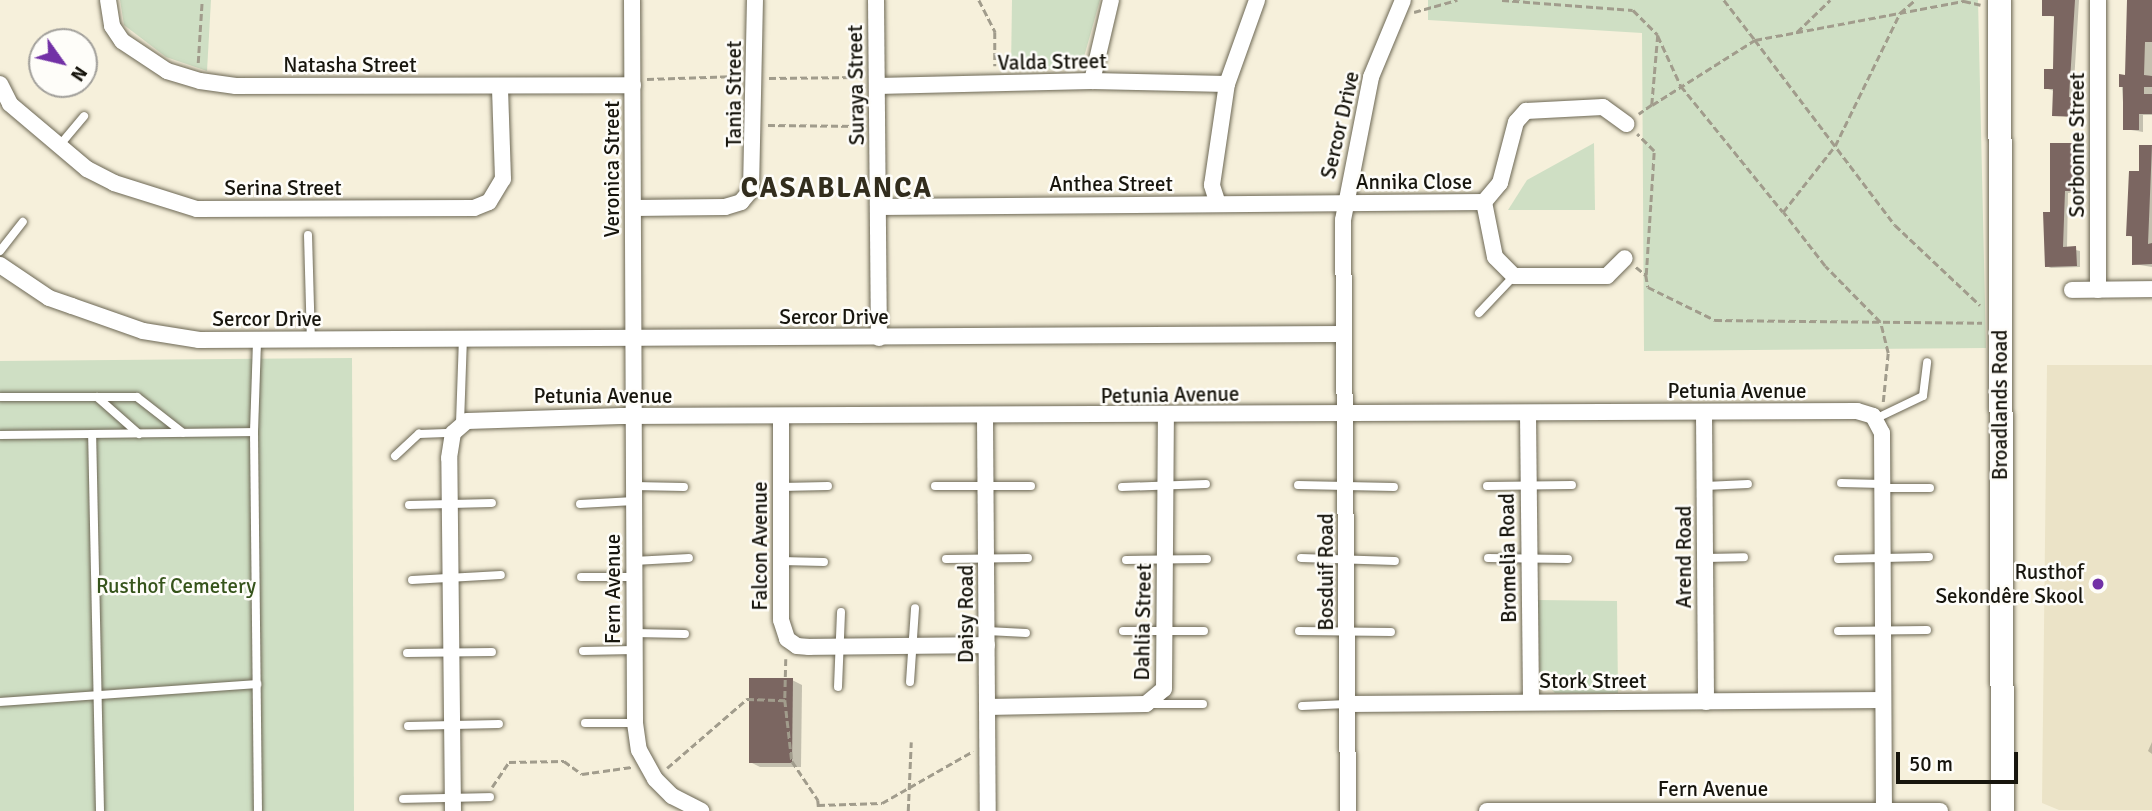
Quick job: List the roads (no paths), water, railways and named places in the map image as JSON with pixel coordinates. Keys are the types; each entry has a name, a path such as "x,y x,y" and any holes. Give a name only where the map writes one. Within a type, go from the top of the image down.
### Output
{"main road":[{"name":"Broadlands Road","path":"1999,4 2002,811"}],"street":[{"name":"Natasha Street","path":"108,0 112,26 122,41 167,71 196,80 236,86 633,85"},
{"name":"Veronica Street","path":"632,0 634,338"},
{"name":"Tania Street","path":"634,208 725,207 741,202 754,184 755,0"},
{"name":"Suraya Street","path":"876,0 879,338"},
{"path":"1092,81 1111,0"},
{"path":"1218,204 1212,185 1227,84 1257,0"},
{"name":"Sercor Drive","path":"0,265 49,298 144,331 199,340 1342,334 1345,203 1371,77 1403,0"},
{"name":"Sorbonne Street","path":"2098,0 2098,290"},
{"name":"Valda Street","path":"877,86 1092,81 1227,84"},
{"name":"Serina Street","path":"0,84 10,104 59,147 114,183 197,209 474,208 489,202 503,179 500,87"},
{"name":"Annika Close","path":"1345,203 1484,202 1500,183 1516,122 1526,111 1603,107 1626,124"},
{"name":"Annika Close","path":"1484,202 1495,257 1514,276"},
{"name":"Anthea Street","path":"878,207 1345,203"},
{"path":"1514,276 1607,276 1625,258"},
{"path":"2072,290 2152,289"},
{"name":"Bosduif Road","path":"1342,334 1346,414 1348,811"},
{"name":"Fern Avenue","path":"634,338 635,723 651,772 672,796 701,811"},
{"name":"Petunia Avenue","path":"456,429 477,419 634,416 985,418 1857,411 1878,417"},
{"name":"Arend Road","path":"1704,412 1706,702"},
{"name":"Bromelia Road","path":"1528,413 1531,702"},
{"name":"Dahlia Street","path":"987,707 1146,704 1164,689 1166,416"},
{"path":"1878,417 1882,433 1884,810"},
{"name":"Falcon Avenue","path":"781,418 781,620 787,639 797,646 912,646 987,638"},
{"name":"Daisy Road","path":"985,418 988,811"},
{"path":"453,804 449,504 456,429"},
{"name":"Stork Street","path":"1348,704 1883,700"},
{"name":"Fern Avenue","path":"1487,811 1940,811"}],"lane":[{"path":"59,147 84,116"},
{"path":"0,251 23,222"},
{"path":"308,235 311,340"},
{"path":"1479,313 1514,276"},
{"path":"395,456 419,434 456,429 463,339"},
{"path":"257,340 254,432 257,811"},
{"path":"1878,417 1923,396 1927,362"},
{"path":"0,397 141,398 183,433"},
{"path":"97,397 139,434"},
{"path":"0,435 254,432"},
{"path":"92,435 100,811"},
{"path":"1841,483 1930,488"},
{"path":"1122,487 1206,484"},
{"path":"1705,486 1748,484"},
{"path":"1298,485 1394,487"},
{"path":"1486,486 1572,485"},
{"path":"781,487 828,486"},
{"path":"935,486 1031,486"},
{"path":"580,504 634,493 684,487"},
{"path":"409,505 492,503"},
{"path":"1705,558 1744,557"},
{"path":"1838,558 1929,557"},
{"path":"581,577 689,558"},
{"path":"946,559 1028,558"},
{"path":"1301,558 1395,561"},
{"path":"1488,558 1568,559"},
{"path":"1126,560 1206,559"},
{"path":"781,561 824,562"},
{"path":"412,580 501,576"},
{"path":"910,682 915,608"},
{"path":"838,687 841,612"},
{"path":"1123,631 1204,631"},
{"path":"1299,631 1391,632"},
{"path":"1838,631 1927,631"},
{"path":"987,638 1026,633"},
{"path":"583,651 685,634"},
{"path":"407,653 492,652"},
{"path":"0,702 257,684"},
{"path":"1146,704 1203,704"},
{"name":"Stork Street","path":"1302,706 1348,704"},
{"path":"584,723 635,723"},
{"path":"408,726 499,724"},
{"path":"403,799 453,804 490,797"}],"place":[{"name":"Rusthof Sekondêre Skool","path":"2098,584"}],"district":[{"name":"CASABLANCA","path":"837,188"}],"park label":[{"name":"Rusthof Cemetery","path":"176,586"}]}
